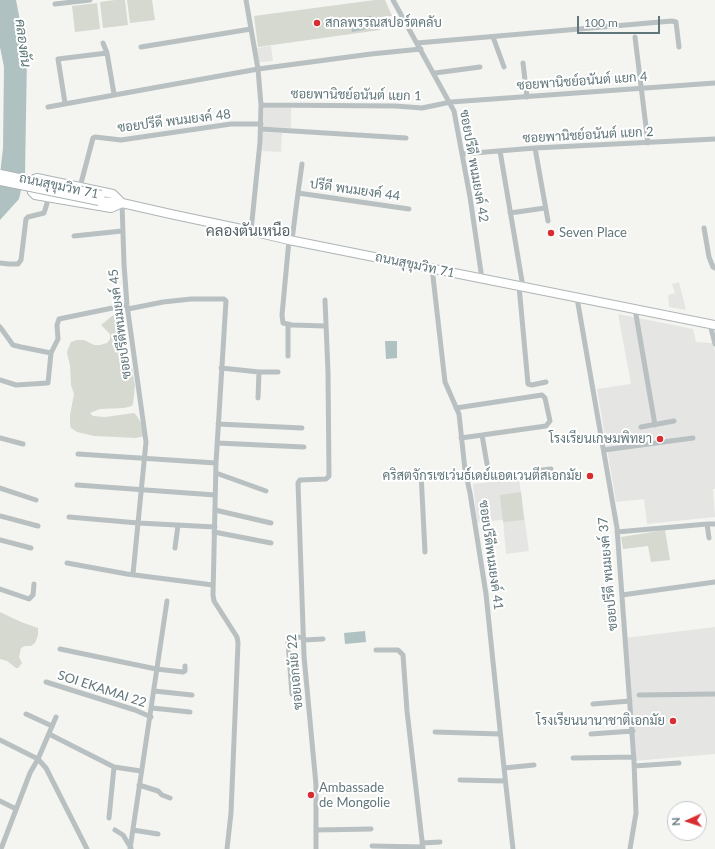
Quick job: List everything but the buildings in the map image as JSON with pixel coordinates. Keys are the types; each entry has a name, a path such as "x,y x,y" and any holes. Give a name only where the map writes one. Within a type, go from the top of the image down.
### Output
{"main road":[{"name":"ถนนสุขุมวิท 71","path":"0,174 100,198 109,203 119,202 175,216 290,240 712,325"},
{"path":"37,178 113,194 119,202 111,208 49,197 36,195 32,192 31,188 34,179 37,178"},
{"name":"ถนนสุขุมวิท 71","path":"0,181 100,198"}],"street":[{"path":"55,4 90,0"},
{"path":"246,0 258,69 261,105 261,126 251,231"},
{"name":"ซอยปรีดี พนมยงค์ 42","path":"393,0 451,102 454,111 470,198 482,279"},
{"path":"417,43 672,21 676,22 679,47"},
{"path":"142,47 251,29"},
{"path":"493,37 504,67"},
{"path":"635,37 640,88 648,143"},
{"path":"103,44 107,53 114,94"},
{"path":"48,107 258,69 421,49"},
{"path":"65,103 58,59 107,53"},
{"path":"523,63 527,97"},
{"path":"435,74 480,66"},
{"name":"ซอยพานิชย์อนันต์ แยก 4","path":"451,102 715,83"},
{"name":"ซอยพานิชย์อนันต์ แยก 1","path":"261,105 395,106 422,108 451,102"},
{"name":"ซอยปรีดี พนมยงค์ 48","path":"80,187 93,138 95,137 121,140 231,124 261,126"},
{"path":"261,126 406,138"},
{"name":"ซอยพานิชย์อนันต์ แยก 2","path":"462,154 535,148 715,139"},
{"path":"535,148 548,221"},
{"name":"ซอยปรีดี พนมยงค์ 42","path":"500,151 521,287 528,384 530,385 546,382"},
{"path":"298,192 302,164"},
{"name":"ปรีดี พนมยงค์ 44","path":"288,325 283,323 282,315 290,240 298,192 409,209"},
{"path":"0,263 16,264 22,260 26,219 28,217 44,213 49,197"},
{"name":"ซอยปรีดีพนมยงค์ 45","path":"119,202 128,307 146,442 133,574"},
{"path":"510,213 545,208"},
{"path":"704,228 709,257 713,267 715,268"},
{"path":"74,236 122,231"},
{"name":"ซอยปรีดีพนมยงค์ 41","path":"432,268 445,382 459,414 465,470 486,594 505,781 514,849"},
{"name":"ซอยปรีดี พนมยงค์ 37","path":"577,298 617,532 633,731 636,813 630,849"},
{"path":"0,380 16,385 48,382 51,353 58,339 57,325 59,319 163,302 224,299 226,301 216,463 213,585 214,601 236,637 238,643 231,813 227,849"},
{"path":"288,356 288,325 326,326 326,300"},
{"path":"635,309 655,425"},
{"path":"712,325 715,344"},
{"name":"ซอยเอกมัย 22","path":"316,849 316,785 303,638 298,483 300,480 326,480 329,476 326,326"},
{"path":"0,327 13,344 21,348 51,353"},
{"path":"221,368 259,372 278,372"},
{"path":"258,398 259,372"},
{"path":"456,408 539,395 544,396 550,421 546,426 461,438"},
{"path":"641,427 674,421"},
{"path":"218,424 302,428"},
{"path":"482,435 487,464"},
{"path":"0,438 23,444"},
{"path":"604,450 693,438"},
{"path":"217,443 304,447"},
{"path":"78,454 216,463"},
{"path":"533,471 551,469"},
{"path":"216,473 266,491"},
{"path":"421,473 425,552"},
{"path":"77,485 215,495"},
{"path":"0,488 36,500"},
{"path":"215,510 271,523"},
{"path":"0,516 38,526"},
{"path":"69,517 214,529 271,543"},
{"path":"707,524 709,538"},
{"path":"617,532 715,524"},
{"path":"175,548 178,525"},
{"path":"0,540 31,548"},
{"path":"67,563 213,585"},
{"path":"622,595 715,582"},
{"path":"0,589 29,600 33,595 34,584"},
{"path":"130,848 141,771 151,716 156,669 167,601"},
{"path":"292,694 288,642 291,638 323,639"},
{"name":"SOI EKAMAI 22","path":"60,649 156,669 183,672 185,671 185,666"},
{"path":"376,650 398,650 403,655 406,704 423,846"},
{"name":"SOI EKAMAI 22","path":"46,682 151,716"},
{"path":"154,691 192,695"},
{"path":"639,694 715,694"},
{"path":"593,704 630,701"},
{"path":"152,708 190,712"},
{"path":"26,714 52,726"},
{"path":"1,849 30,773 38,759 56,717"},
{"path":"591,734 633,731"},
{"path":"436,732 500,734"},
{"path":"49,734 114,767 141,771"},
{"path":"0,740 38,759 46,768 87,849"},
{"path":"573,758 634,757"},
{"path":"634,766 679,763"},
{"path":"504,768 534,765"},
{"path":"109,818 114,767"},
{"path":"460,780 505,781"},
{"path":"139,785 158,791 162,795 170,798"},
{"path":"0,801 16,809"},
{"path":"316,830 370,829"},
{"path":"115,830 123,834 130,848"},
{"path":"133,830 158,834"},
{"path":"372,846 423,846 440,842"}],"shaded area":[{"path":"125,0 128,25 103,28 100,2"},
{"path":"127,0 152,0 155,20 130,23"},
{"name":"สกลพรรณสปอร์ตคลับ","path":"375,0 385,0 392,16 379,17 380,30 258,47 254,16"},
{"path":"97,3 100,29 75,32 72,6"},
{"path":"271,46 273,61 259,62 257,48"},
{"path":"264,108 291,108 291,128 263,127"},
{"path":"263,132 282,133 281,152 262,151"},
{"path":"679,282 686,310 669,307 668,295 675,293 672,284"},
{"path":"117,312 122,312 125,320 124,327 119,336 125,339 127,345 127,354 123,359 125,363 132,368 135,386 133,404 132,406 124,408 100,409 90,413 93,416 105,417 134,413 141,423 144,436 136,438 94,436 77,432 71,428 70,424 74,394 71,385 70,365 67,353 68,349 71,342 77,340 84,340 94,345 107,343 110,339 110,334 101,325"},
{"name":"โรงเรียนเกษมพิทยา","path":"618,314 693,329 696,342 713,343 715,351 715,489 713,489 715,517 647,524 644,499 616,502 597,389 631,384"},
{"path":"519,479 529,551 506,554 503,520 477,522 473,484"},
{"path":"521,492 524,520 503,522 500,495"},
{"path":"665,530 670,560 651,562 648,546 623,549 621,537"},
{"path":"0,612 38,628 38,635 35,643 31,646 21,648 19,657 22,663 18,668 7,661 0,659"},
{"name":"โรงเรียนนานาชาติเอกมัย","path":"715,627 715,754 634,761 625,638"}],"water":[{"name":"คลองตัน","path":"0,0 16,0 27,57 25,173 19,199 0,220 4,67 0,47"},
{"path":"371,16 373,28 352,32 350,20"},
{"path":"385,341 397,341 397,358 386,359"},
{"path":"365,631 366,642 345,644 344,633"}],"place":[{"name":"สกลพรรณสปอร์ตคลับ","path":"317,23"},
{"name":"Seven Place","path":"551,233"},
{"name":"โรงเรียนเกษมพิทยา","path":"660,439"},
{"name":"คริสตจักรเซเว่นธ์เดย์แอดเวนตีสเอกมัย","path":"590,476"},
{"name":"โรงเรียนนานาชาติเอกมัย","path":"673,721"},
{"name":"Ambassade de Mongolie","path":"311,795"}],"district":[{"name":"คลองตันเหนือ","path":"248,231"}]}
